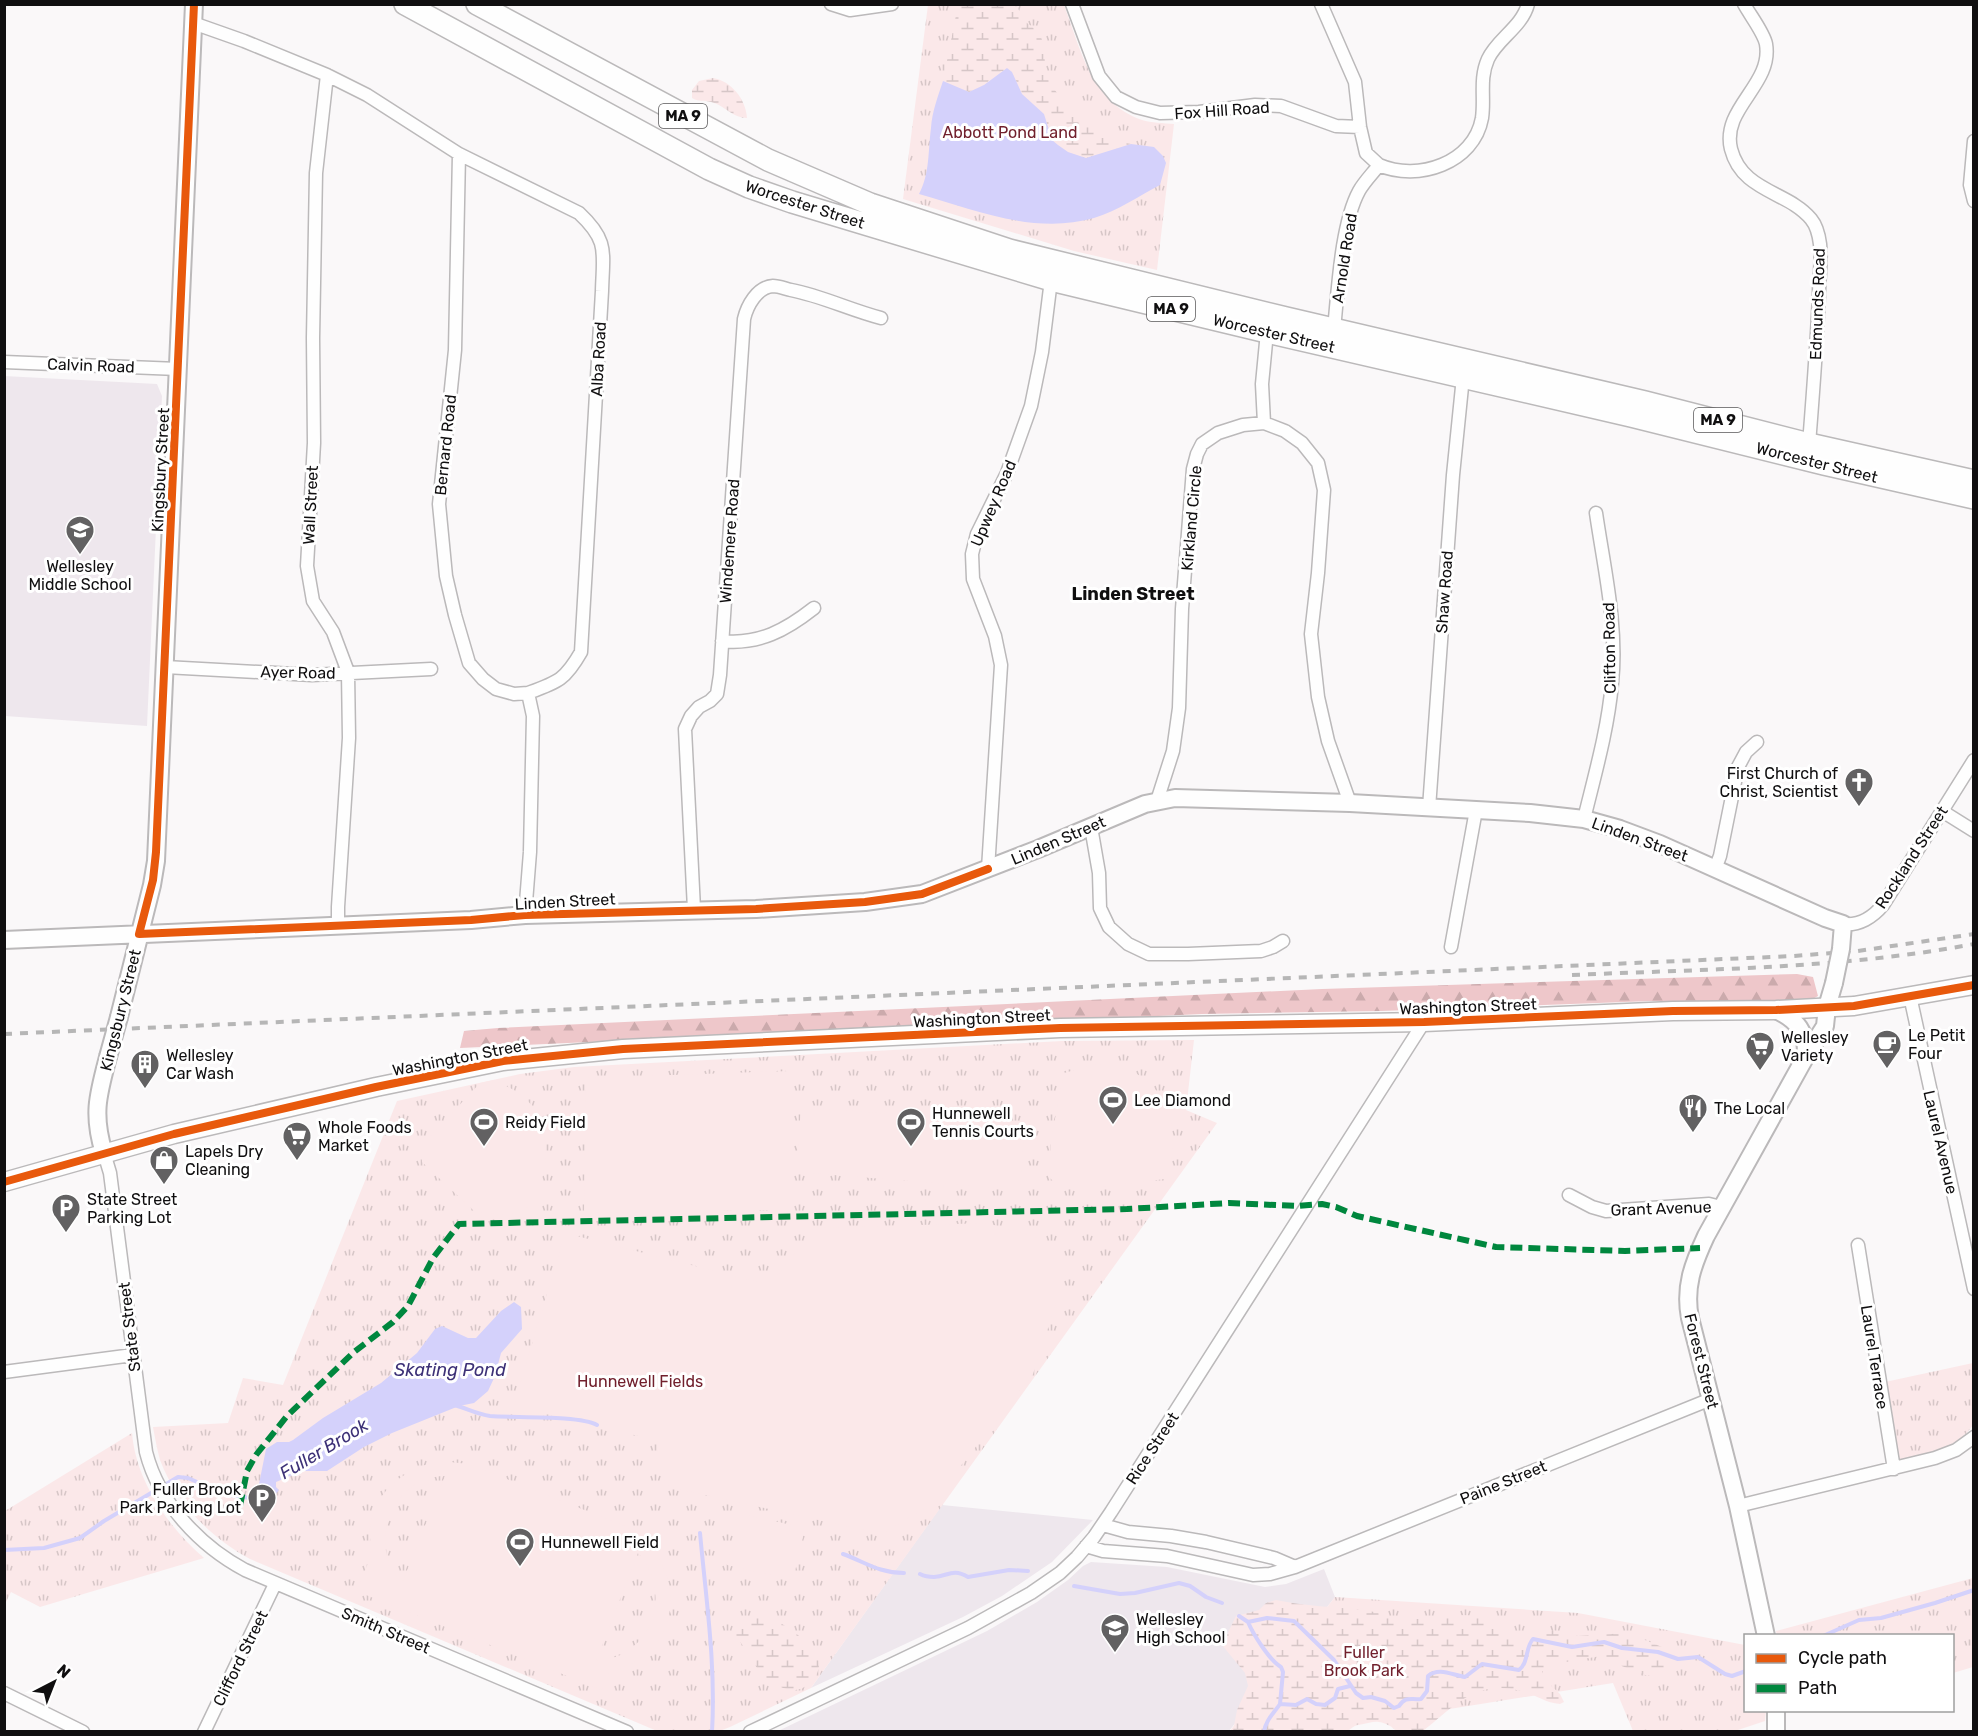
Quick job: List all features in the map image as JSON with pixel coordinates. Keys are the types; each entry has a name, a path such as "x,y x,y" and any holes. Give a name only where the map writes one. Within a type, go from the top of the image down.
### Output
{"highway":[{"name":"Worcester Street","path":"405,4 689,159 749,187 812,208 1052,280 1974,498"},
{"name":"Worcester Street","path":"477,4 748,150 870,204 1010,250 1645,402 1809,444 1974,481"},
{"path":"489,50 501,48 509,42 514,35 512,24"}],"main road":[{"name":"Washington Street","path":"4,1182 174,1134 376,1087 486,1064 562,1053 1060,1028 1424,1022 1673,1011 1776,1010 1854,1006 1974,985"}],"street":[{"name":"Kingsbury Street","path":"104,1153 98,1131 98,1095 155,866 194,4"},
{"path":"831,4 850,10 892,4"},
{"name":"Fox Hill Road","path":"1072,4 1099,76 1116,97 1136,107 1160,113 1199,112 1255,105 1281,106 1336,126 1360,127"},
{"path":"1321,4 1355,81 1360,127 1366,153 1380,165 1391,170 1415,170 1443,166 1460,155 1475,138 1482,118 1481,83 1489,57 1518,22 1528,4"},
{"name":"Edmunds Road","path":"1744,4 1766,41 1767,53 1761,77 1734,118 1730,138 1731,150 1751,181 1798,207 1812,219 1820,246 1817,334 1809,444"},
{"name":"Alba Road","path":"193,23 327,75 367,95 459,154 579,213 595,228 603,246 602,291 581,652 571,670 558,682 528,693"},
{"name":"Wall Street","path":"327,75 316,173 314,443 307,566 313,601 333,632 348,672 349,738 338,926"},
{"path":"1974,141 1970,185 1974,201"},
{"name":"Bernard Road","path":"459,154 455,350 439,504 446,576 469,663 483,679 496,689 514,694 528,693"},
{"name":"Arnold Road","path":"1334,329 1339,274 1350,213 1359,190 1380,165"},
{"name":"Upwey Road","path":"987,869 1001,665 995,636 973,579 972,554 977,534 1007,473 1031,406 1042,352 1052,280"},
{"name":"Windemere Road","path":"694,909 684,747 685,729 691,716 717,694 744,319 747,306 762,290 773,286 812,294 854,311 881,318"},
{"path":"1267,332 1262,384 1264,423 1285,431 1302,444 1318,463 1324,490 1311,634 1318,697 1329,741 1350,803"},
{"name":"Calvin Road","path":"4,363 178,369"},
{"name":"Shaw Road","path":"1430,808 1453,475 1463,377"},
{"name":"Kirkland Circle","path":"1157,801 1173,750 1179,708 1182,609 1193,469 1197,454 1202,444 1218,433 1243,425 1264,423"},
{"name":"Clifton Road","path":"1584,819 1613,682 1612,618 1596,513"},
{"path":"722,641 738,643 761,639 798,622 814,608"},
{"name":"Ayer Road","path":"165,667 312,675 431,669"},
{"path":"525,915 530,852 533,716 528,693"},
{"path":"1715,869 1720,856 1738,767 1746,752 1757,742"},
{"name":"Rockland Street","path":"1843,924 1868,919 1883,905 1974,759"},
{"name":"Linden Street","path":"4,940 471,920 525,915 756,909 865,902 922,894 1091,827 1127,810 1175,798 1350,803 1584,819 1660,844 1843,924"},
{"path":"1451,947 1476,810"},
{"path":"1942,811 1974,831"},
{"path":"1091,827 1099,873 1100,908 1109,927 1128,944 1149,954 1188,954 1261,951 1274,948 1283,941"},
{"path":"1827,1007 1841,949 1843,924"},
{"name":"Laurel Avenue","path":"1910,996 1974,1289"},
{"name":"Forest Street","path":"1766,1634 1738,1506 1690,1318 1687,1293 1694,1262 1721,1207 1825,1026 1827,1007"},
{"path":"1776,1010 1794,1021 1801,1029 1806,1042 1806,1056"},
{"name":"Rice Street","path":"750,1731 968,1628 1008,1606 1051,1580 1086,1546 1103,1525 1424,1022"},
{"name":"State Street","path":"104,1153 110,1173 143,1435 148,1459 167,1497"},
{"name":"Grant Avenue","path":"1569,1195 1592,1207 1606,1211 1709,1204 1721,1207"},
{"name":"Laurel Terrace","path":"1858,1245 1894,1469"},
{"path":"4,1372 133,1355"},
{"name":"Paine Street","path":"1086,1546 1103,1551 1167,1556 1253,1575 1265,1575 1295,1567 1711,1399"},
{"path":"1738,1506 1948,1454 1974,1437"},
{"name":"Smith Street","path":"167,1497 192,1530 212,1550 237,1566 274,1584 627,1731"},
{"path":"1103,1525 1123,1531 1206,1542 1274,1558 1295,1567"},
{"name":"Clifford Street","path":"204,1731 274,1584"},
{"path":"4,1693 83,1731"},
{"path":"1776,1712 1776,1731"}],"shaded area":[{"name":"Wellesley Middle School","path":"4,376 157,384 162,396 147,726 5,716"},
{"path":"942,1505 1093,1520 1052,1562 1002,1596 963,1617 811,1688"},
{"name":"Wellesley High School","path":"1091,1562 1167,1567 1265,1587 1286,1584 1324,1569 1335,1597 1229,1731 776,1732 987,1631 1037,1602"}],"green space":[{"name":"Abbott Pond Land","path":"928,5 1064,5 1090,73 1099,88 1111,101 1125,112 1142,120 1174,124 1157,270 1074,251 903,199"},
{"path":"958,5 1013,5 1017,7 1020,18 1040,36 1046,74 1060,97 1096,127 1131,144 1086,158 1058,146 1052,140 1044,114 1022,94 1012,72 1001,71 984,85 969,92 943,81"},
{"path":"713,78 726,83 736,92 744,104 747,118 737,116 708,101 692,98 692,90 699,81"},
{"path":"1797,974 1813,977 1818,996 1809,1001 1651,1001 1381,1011 1202,1014 460,1048 464,1031 498,1028 1322,989"},
{"name":"Hunnewell Fields","path":"1194,1040 1186,1110 1217,1123 811,1688 730,1727 717,1732 657,1731 250,1559 222,1541 196,1518 175,1491 160,1460 153,1427 228,1423 243,1378 283,1385 397,1101 520,1074 574,1067 1062,1041"},
{"name":"Lee Diamond","path":"1093,1065 1116,1066 1135,1073 1151,1085 1162,1100 1170,1117 1173,1137 1171,1158 1165,1179 1092,1188 1059,1187 1048,1176 1048,1165 1051,1165 1051,1139 1064,1073"},
{"path":"789,1071 789,1210 584,1213 586,1078"},
{"name":"Reidy Field","path":"494,1080 515,1091 534,1108 545,1143 544,1168 537,1191 526,1209 509,1214 474,1211 422,1162 421,1146 480,1083"},
{"name":"Hunnewell Tennis Courts","path":"801,1107 1025,1124 1020,1190 796,1172"},
{"path":"987,1223 1051,1242 1067,1270 1033,1374 930,1505 882,1534 669,1487 658,1466 658,1441 514,1405 565,1233 770,1285 814,1228"},
{"path":"1973,1363 1973,1425 1949,1446 1898,1462 1885,1382"},
{"path":"132,1433 140,1468 156,1502 178,1532 204,1558 40,1607 11,1592 5,1604 5,1511"},
{"name":"Hunnewell Field","path":"440,1461 469,1464 627,1527 647,1543 661,1563 669,1585 670,1607 665,1629 653,1648 634,1662 609,1672 602,1690 356,1591 370,1556 370,1528 378,1502 385,1492 404,1475 427,1464","holes":["445,1476 402,1583 391,1568 386,1550 386,1533 390,1516 398,1500 410,1488 426,1479","638,1553 649,1569 654,1586 655,1604 652,1621 643,1636 631,1648 615,1657 596,1661"]},
{"path":"739,1513 805,1528 793,1580 727,1565"},
{"path":"1973,1578 1973,1667 1954,1673 1954,1634 1777,1634 1776,1631"},
{"name":"Fuller Brook Park","path":"1335,1597 1578,1613 1744,1645 1744,1712 1766,1712 1765,1721 1735,1731 1633,1731 1613,1683 1387,1719 1330,1731 1229,1732"},
{"name":"Fuller Brook Park","path":"1276,1600 1364,1610 1403,1619 1478,1616 1492,1621 1515,1642 1547,1629 1578,1636 1628,1633 1662,1647 1669,1653 1673,1664 1668,1673 1660,1677 1645,1675 1601,1656 1554,1664 1542,1671 1542,1677 1560,1694 1564,1702 1560,1704 1521,1691 1505,1688 1491,1689 1467,1697 1423,1731 1410,1733 1400,1733 1391,1726 1374,1721 1357,1725 1348,1731 1233,1731 1237,1710 1248,1686 1245,1673 1222,1645 1236,1616 1259,1610 1266,1603"},
{"path":"756,1612 792,1630 815,1651 819,1664 818,1670 808,1685 798,1690 785,1689 766,1679 758,1669 735,1633 741,1623"}],"water":[{"path":"1007,68 1012,72 1022,94 1044,114 1052,140 1058,145 1068,152 1086,158 1131,144 1154,147 1166,163 1160,185 1103,215 1072,223 1050,224 983,213 919,194 927,170 933,116 943,81 969,92 984,85"},
{"name":"Skating Pond","path":"514,1302 521,1307 522,1329 501,1353 488,1391 474,1403 459,1406 392,1433 364,1447 327,1471 302,1471 276,1482 279,1490 271,1500 256,1499 266,1449 277,1442 293,1440 323,1418 381,1383 417,1353 435,1329 442,1326 468,1338 476,1338 501,1311"}],"waterway":[{"name":"Fuller Brook","path":"454,1405 490,1416 562,1418 597,1425"},
{"name":"Fuller Brook","path":"4,1550 44,1548 80,1538 178,1477 188,1478 224,1494 256,1499 260,1497"},
{"name":"Fuller Brook","path":"700,1533 712,1657 712,1732"},
{"path":"843,1554 880,1569 904,1573"},
{"path":"920,1574 934,1577 954,1573 968,1577 1009,1570 1028,1571"},
{"path":"1074,1586 1120,1594 1179,1583 1190,1586 1206,1597 1222,1603"},
{"path":"1828,1634 1859,1620 1881,1618 1974,1590"},
{"path":"1239,1616 1248,1622 1267,1618 1294,1621 1334,1660 1356,1693 1363,1698 1371,1697 1385,1701 1394,1708 1406,1700 1421,1699 1427,1691 1428,1676 1432,1673 1446,1672 1465,1677 1482,1664 1519,1670 1533,1639 1572,1647 1604,1642 1622,1648 1658,1652 1678,1659 1698,1657 1732,1676 1744,1672"},
{"path":"1248,1622 1262,1647 1283,1672 1280,1704"},
{"path":"1264,1732 1268,1721 1280,1704 1296,1705 1307,1699 1316,1704 1325,1705 1335,1698 1338,1689 1350,1686"}],"railway":[{"path":"4,1034 1794,956 1858,951 1974,934"},
{"path":"1572,975 1824,963 1874,959 1974,944"}],"marked path":[{"path":"240,1506 247,1471 256,1455 287,1416 354,1352 393,1322 408,1306 433,1258 459,1224 1127,1209 1229,1203 1297,1206 1322,1204 1357,1216 1496,1247 1625,1251 1700,1248"}],"cycle path":[{"path":"194,4 156,852 153,880 139,934 471,920 525,915 756,909 865,902 922,894 988,869"},
{"path":"4,1182 174,1134 376,1087 503,1061 623,1049 1060,1028 1424,1022 1854,1006 1974,985"}],"place":[{"name":"Wellesley Middle School","path":"80,556"},
{"name":"First Church of Christ, Scientist","path":"1859,808"},
{"name":"Le Petit Four","path":"1887,1070"},
{"name":"Wellesley Variety","path":"1760,1072"},
{"name":"Wellesley Car Wash","path":"145,1090"},
{"name":"Lee Diamond","path":"1113,1126"},
{"name":"The Local","path":"1693,1134"},
{"name":"Reidy Field","path":"484,1148"},
{"name":"Hunnewell Tennis Courts","path":"911,1148"},
{"name":"Whole Foods Market","path":"297,1162"},
{"name":"Lapels Dry Cleaning","path":"164,1186"},
{"name":"State Street Parking Lot","path":"66,1234"},
{"name":"Fuller Brook Park Parking Lot","path":"262,1524"},
{"name":"Hunnewell Field","path":"520,1568"},
{"name":"Wellesley High School","path":"1115,1654"}],"district":[{"name":"Linden Street","path":"1133,594"}]}
